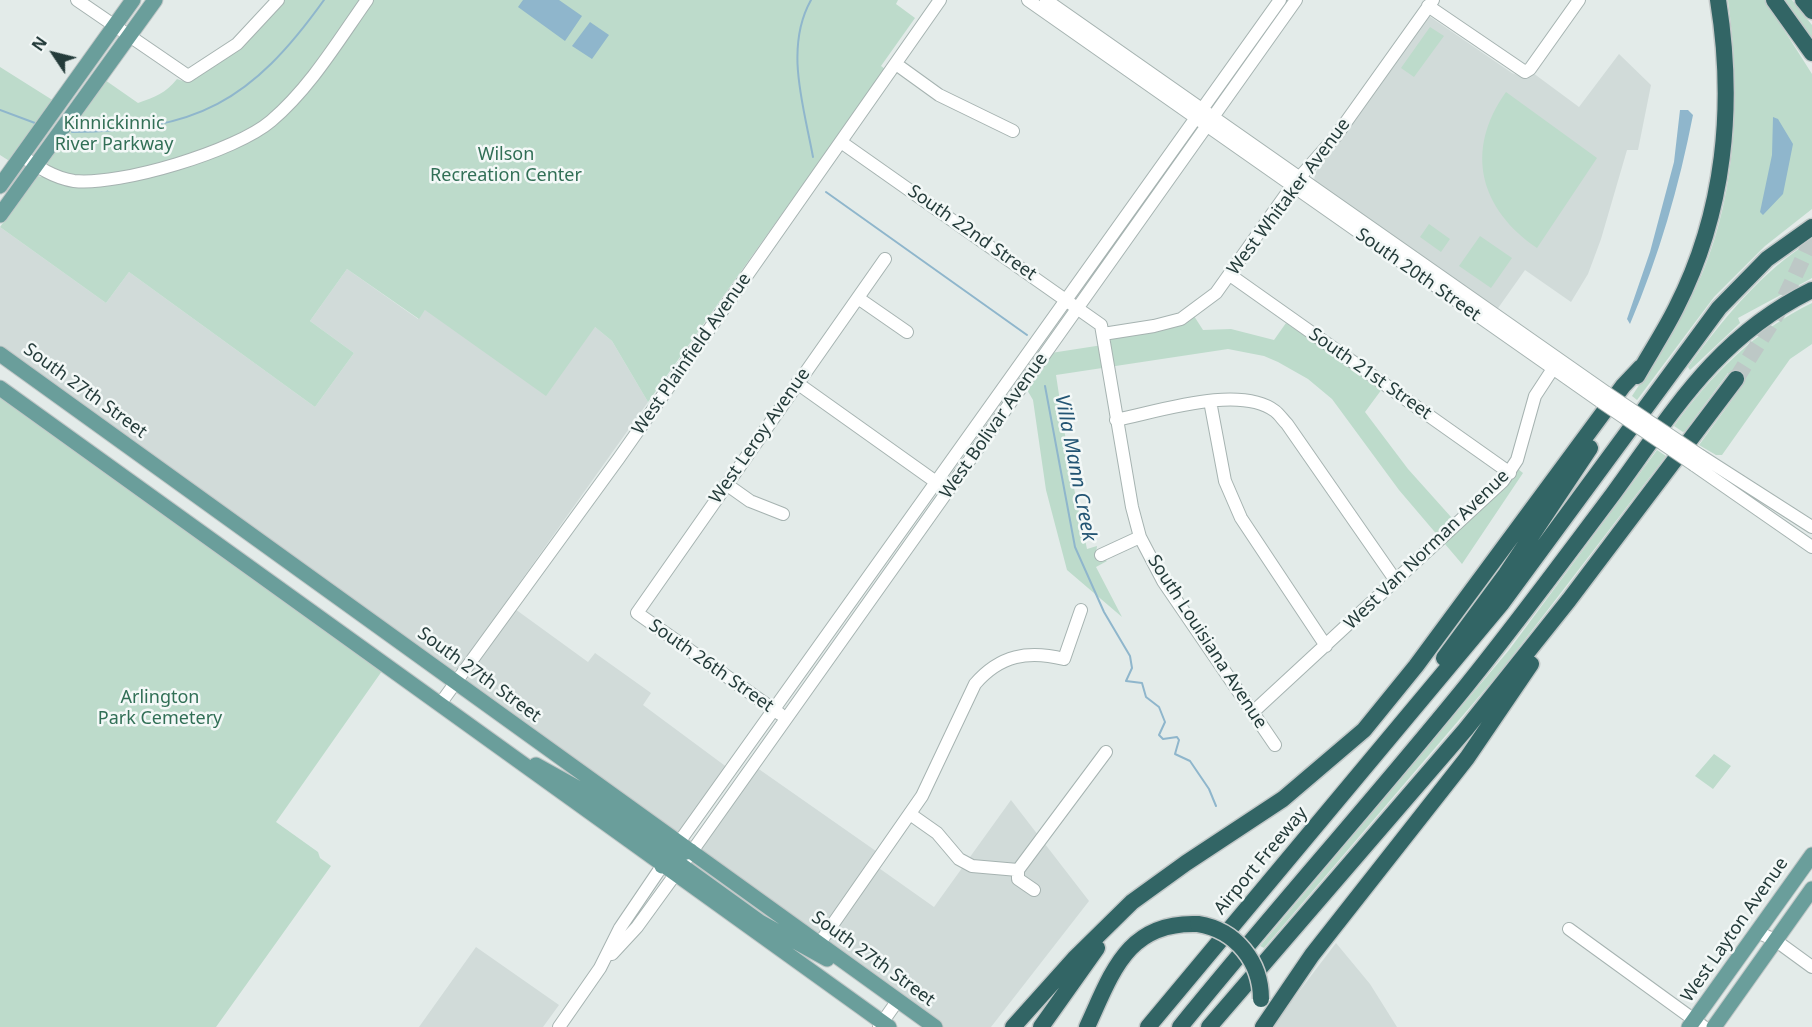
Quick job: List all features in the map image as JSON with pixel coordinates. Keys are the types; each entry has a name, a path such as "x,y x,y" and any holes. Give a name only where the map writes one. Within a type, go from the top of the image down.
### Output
{"highway":[{"path":"1404,721 1425,683 1538,529 1641,368 1677,307 1692,273 1703,244 1723,157 1727,83 1718,0"},
{"path":"1774,0 1812,53"},
{"path":"1803,0 1812,11"},
{"path":"1797,34 1798,44 1812,66"},
{"path":"1404,721 1540,556 1719,308 1767,259 1812,227"},
{"path":"1180,1027 1467,685 1565,559 1699,376 1742,336 1795,298 1812,290"},
{"path":"1013,1027 1074,959 1132,902 1159,881 1283,799 1364,730 1416,666 1618,393 1641,368"},
{"path":"1209,1027 1467,729 1569,600 1736,379"},
{"path":"1263,1027 1312,955 1476,746 1569,610 1569,600"},
{"name":"Airport Freeway","path":"1148,1027 1404,721"},
{"path":"1041,1027 1132,902"},
{"path":"1223,1027 1294,939 1308,913"},
{"path":"1088,1027 1117,965 1131,946 1159,928 1198,924 1224,933 1243,949 1259,978 1261,999 1255,1027"}],"main road":[{"path":"0,186 133,0"},
{"path":"0,215 155,0"},
{"name":"South 27th Street","path":"4,359 456,683 883,1025"},
{"name":"South 27th Street","path":"0,388 483,736 677,859 819,944 935,1027"},
{"name":"West Layton Avenue","path":"1696,1025 1757,932 1812,855"},
{"path":"677,859 768,927 878,986"},
{"path":"1714,1027 1812,889"}],"street":[{"path":"77,0 128,38 188,76 237,44 278,0"},
{"path":"22,156 54,176 72,180 106,181 209,153 247,138 272,120 302,90 367,0"},
{"name":"West Plainfield Avenue","path":"440,704 940,0"},
{"name":"South 20th Street","path":"1028,0 1199,114"},
{"name":"South 20th Street","path":"1046,0 1210,122 1556,365 1698,461 1743,499 1812,547"},
{"name":"West Bolivar Avenue","path":"677,859 715,794 1280,0"},
{"name":"West Bolivar Avenue","path":"677,859 726,802 786,719 1296,0"},
{"path":"1431,3 1525,72 1530,69 1579,0"},
{"name":"West Whitaker Avenue","path":"1102,329 1154,326 1181,319 1207,301 1230,275 1296,183 1336,136 1431,3"},
{"path":"896,64 939,96 1013,131"},
{"name":"South 22nd Street","path":"841,142 1066,300 1102,329"},
{"name":"West Leroy Avenue","path":"636,613 885,259"},
{"name":"South 21st Street","path":"1230,275 1510,473"},
{"path":"858,298 907,332"},
{"name":"South Louisiana Avenue","path":"1102,329 1116,420 1132,507 1140,537 1163,581 1275,745"},
{"name":"West Van Norman Avenue","path":"1253,712 1510,473 1520,452 1532,403 1556,365"},
{"path":"797,383 948,491"},
{"path":"1116,420 1210,401 1240,399 1274,410 1287,424 1396,581"},
{"path":"1210,401 1225,481 1241,518 1326,646"},
{"name":"South 20th Street","path":"1698,461 1750,488 1812,527"},
{"path":"726,484 750,501 783,514"},
{"path":"1743,499 1750,488"},
{"path":"1101,555 1140,537"},
{"path":"854,598 866,606"},
{"path":"819,944 932,779 965,700 982,676 1001,662 1020,654 1064,658 1081,610"},
{"name":"South 26th Street","path":"636,613 786,719"},
{"path":"1034,890 1018,879 1018,870 1106,752"},
{"path":"715,794 726,802"},
{"path":"910,814 937,833 959,859 972,866 1018,870"},
{"path":"559,1027 604,962 620,928 677,859"},
{"path":"1569,929 1696,1025"},
{"path":"1757,932 1775,940 1812,967"},
{"path":"883,1025 898,1000"}],"shaded area":[{"path":"1429,16 1512,73 1523,77 1533,73 1579,107 1619,54 1651,85 1638,150 1627,150 1601,239 1588,274 1571,302 1525,270 1496,311 1314,180 1316,172"},
{"path":"0,227 106,303 129,272 315,407 354,353 310,321 347,269 418,319 425,310 595,327 612,341 648,402 459,668 452,671 0,347"},
{"path":"515,609 588,662 595,653 651,693 643,705 728,768 683,831 678,833 467,682 468,675"},
{"path":"753,765 883,856 876,866 934,907 1011,800 1089,901 991,1027 935,1027 692,851"},
{"path":"1336,943 1370,984 1397,1027 1272,1027"},
{"path":"476,947 559,1005 543,1027 419,1027"}],"green space":[{"name":"Wilson Recreation Center","path":"282,0 898,0 896,4 915,18 881,66 885,69 648,402 612,341 595,327 546,396 425,310 419,319 347,269 310,321 354,353 315,407 129,272 106,303 0,227 37,176 96,186 219,145 129,171 103,175 79,176 60,173 47,163 105,80 138,103 169,88 177,79 186,82 215,65 250,38"},
{"path":"1728,0 1765,0 1812,74 1812,209 1765,246 1714,297 1637,400 1632,396 1670,336 1702,274 1723,208 1729,173 1735,104"},
{"path":"1783,0 1792,0 1812,25 1812,42"},
{"path":"1430,27 1444,36 1414,77 1401,68"},
{"name":"Kinnickinnic River Parkway","path":"0,67 54,101 11,162 0,155"},
{"path":"1506,92 1597,158 1537,248 1518,233 1502,215 1491,197 1484,178 1482,157 1485,136 1493,114"},
{"path":"1429,224 1450,239 1441,252 1420,237"},
{"path":"1480,236 1512,258 1491,288 1459,266"},
{"path":"1812,240 1812,278 1738,318 1740,323 1690,370 1688,367 1701,349 1744,298 1776,267"},
{"path":"1812,303 1812,344 1790,359 1722,455 1716,455 1699,445 1743,385 1728,373 1685,431 1674,426 1703,389 1736,356 1772,327"},
{"path":"1194,316 1203,330 1231,329 1274,340 1286,323 1382,389 1365,412 1408,469 1460,527 1507,485 1518,469 1523,473 1462,564 1399,490 1332,399 1308,379 1278,362 1264,356 1228,349 1056,375 1071,474 1087,549 1097,546 1096,553 1107,561 1096,567 1122,617 1067,570 1046,490 1033,400 1026,388 1051,353 1109,344 1111,339 1173,327"},
{"name":"Arlington Park Cemetery","path":"0,396 382,671 276,822 318,852 320,858 331,866 216,1027 0,1027"},
{"path":"1657,450 1666,456 1500,672 1264,948 1260,946 1509,650"},
{"path":"1714,754 1731,766 1713,789 1695,776"}],"water":[{"path":"523,0 559,0 582,16 565,41 518,7"},
{"path":"590,22 609,35 592,59 572,46"},
{"path":"1680,110 1688,110 1693,115 1681,168 1659,247 1630,324 1627,319 1650,252 1674,162"},
{"path":"1773,117 1778,119 1793,144 1783,194 1763,215 1760,212 1772,155"}],"waterway":[{"path":"72,132 154,125 187,117 218,104 245,86 271,64 324,0"},
{"name":"Villa Mann Creek","path":"811,0 803,18 797,58 801,98 813,157"},
{"path":"0,110 35,123"},
{"name":"Villa Mann Creek","path":"826,192 1027,335"},
{"name":"Villa Mann Creek","path":"1045,386 1075,547 1104,612 1130,656 1132,668 1126,681 1142,683 1146,697 1159,707 1165,722 1159,735 1163,739 1177,737 1179,740 1175,754 1190,761 1209,789 1216,806"}],"tunnel":[{"path":"1736,379 1777,314 1812,239"}]}
